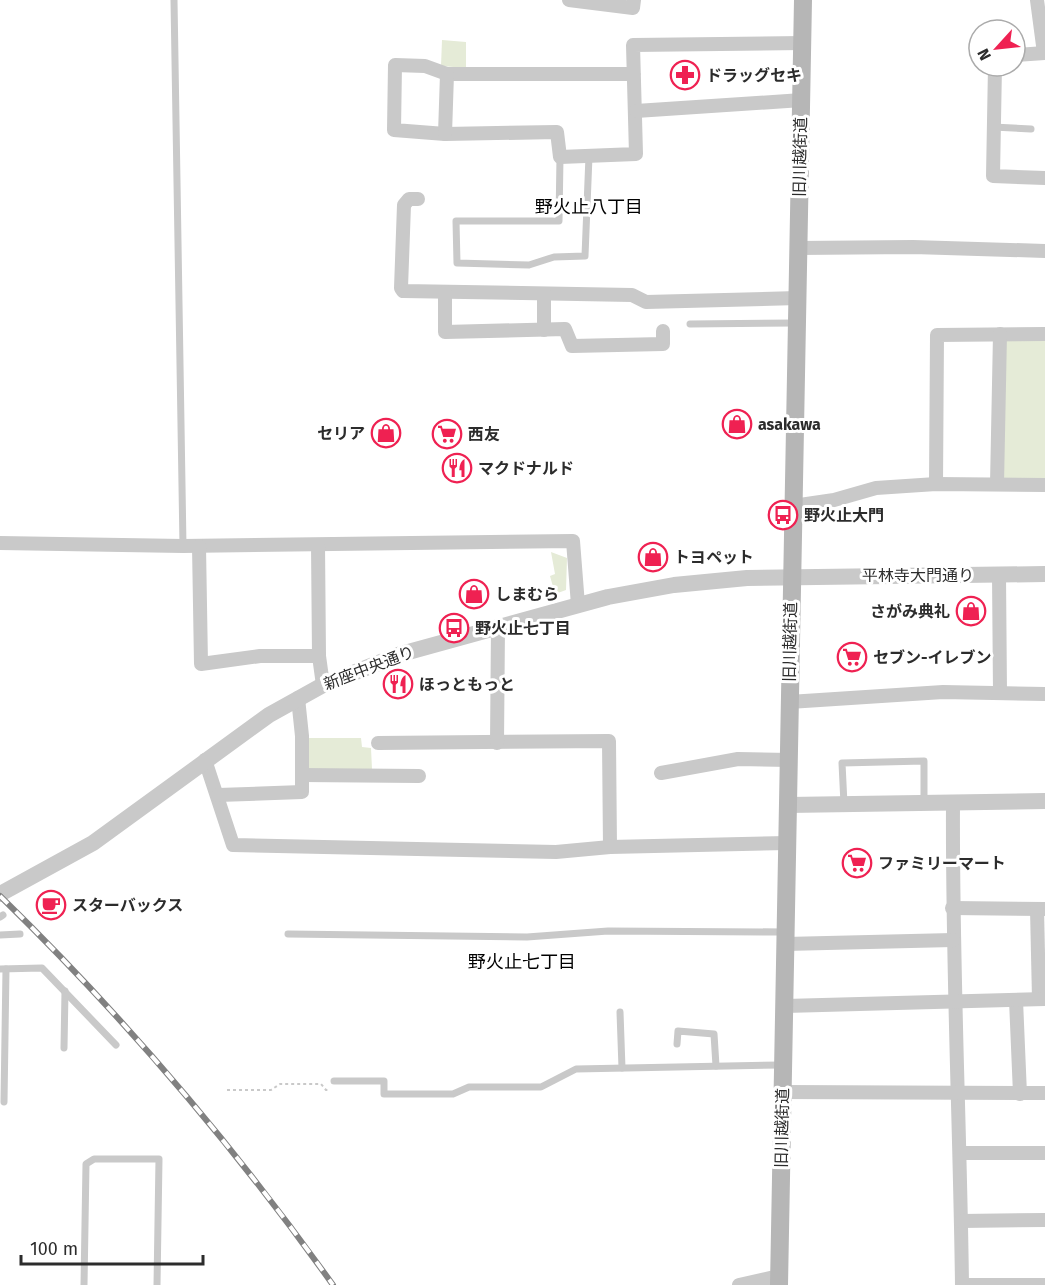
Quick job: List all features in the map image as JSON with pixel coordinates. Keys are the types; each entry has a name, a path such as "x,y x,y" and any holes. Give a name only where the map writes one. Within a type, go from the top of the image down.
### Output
{"main road":[{"name":"旧川越街道","path":"779,1280 803,0"}],"street":[{"path":"569,0 633,8 634,0"},
{"path":"1027,54 1044,53 1037,0"},
{"path":"634,74 447,74 425,66 395,65 394,130 445,134 557,132 560,157 636,154 636,111 633,45 803,43"},
{"path":"445,134 447,74"},
{"path":"995,78 993,176 1045,178"},
{"path":"636,111 802,100"},
{"path":"418,199 409,199 404,205 401,288 404,291 632,295 646,302 798,298"},
{"path":"798,248 913,247 1045,251"},
{"path":"445,292 445,332 565,329 572,346 663,344 663,332"},
{"path":"544,294 544,330"},
{"path":"996,484 1000,334"},
{"path":"936,484 937,335 1045,334"},
{"path":"793,506 834,500 876,488 936,484 1045,485"},
{"path":"0,543 199,546 573,541 578,605"},
{"path":"318,545 319,656 323,685"},
{"path":"199,546 201,664 260,656 319,656"},
{"name":"平林寺大門通り","path":"792,576 1045,574"},
{"path":"999,575 1000,693"},
{"name":"新座中央通り","path":"0,894 93,843 253,725 323,685 401,654 578,605 674,585 792,576"},
{"path":"497,744 498,626"},
{"path":"789,702 943,692 1045,694"},
{"path":"218,795 302,792 298,698"},
{"path":"378,743 497,744 609,741 610,847"},
{"path":"661,773 738,759 789,760"},
{"path":"205,760 233,845 556,852 610,847 788,843"},
{"path":"302,775 419,776"},
{"path":"788,805 1045,801"},
{"path":"953,802 953,1000 959,1095 962,1285 1045,1285"},
{"path":"784,1006 1042,999 1041,909 952,908"},
{"path":"786,938 953,940"},
{"path":"1016,1000 1020,1094"},
{"path":"783,1092 959,1095 1045,1093"},
{"path":"960,1153 1045,1153"},
{"path":"961,1221 1045,1220"},
{"path":"739,1285 779,1280"}],"lane":[{"path":"174,0 183,546"},
{"path":"993,127 1030,129"},
{"path":"560,157 559,221 456,221 457,263 529,265 554,257 585,256 589,156"},
{"path":"690,324 798,323"},
{"path":"844,804 842,763 924,761 924,803"},
{"path":"288,934 527,937 608,931 786,938"},
{"path":"0,935 20,934"},
{"path":"4,1102 3,969 42,968 116,1046"},
{"path":"64,992 64,1048"},
{"path":"620,1012 622,1068"},
{"path":"677,1044 678,1031 714,1034 716,1066"},
{"path":"334,1081 384,1081 384,1094 453,1094 469,1087 540,1087 576,1069 783,1065"},
{"path":"84,1285 86,1164 94,1159 159,1159 157,1285"}],"path":[{"path":"227,1090 271,1090 280,1084 321,1084 326,1090 338,1090"}],"green space":[{"path":"442,40 466,42 466,68 441,66"},
{"path":"1000,334 1045,334 1045,485 997,484"},
{"path":"551,552 567,558 566,590 555,594 550,576 555,574"},
{"path":"308,738 361,738 362,747 371,748 372,769 309,770"}],"railway":[{"path":"0,896 90,987 175,1083 256,1182 333,1285"}],"place":[{"name":"ドラッグセキ","path":"685,75"},
{"name":"asakawa","path":"737,424"},
{"name":"セリア","path":"386,433"},
{"name":"西友","path":"447,434"},
{"name":"マクドナルド","path":"457,468"},
{"name":"野火止大門","path":"783,515"},
{"name":"トヨペット","path":"653,557"},
{"name":"しまむら","path":"474,594"},
{"name":"さがみ典礼","path":"971,611"},
{"name":"野火止七丁目","path":"454,628"},
{"name":"セブン-イレブン","path":"852,657"},
{"name":"ほっともっと","path":"398,684"},
{"name":"ファミリーマート","path":"857,863"},
{"name":"スターバックス","path":"51,905"}],"district":[{"name":"野火止八丁目","path":"589,207"},
{"name":"野火止七丁目","path":"522,962"}]}
